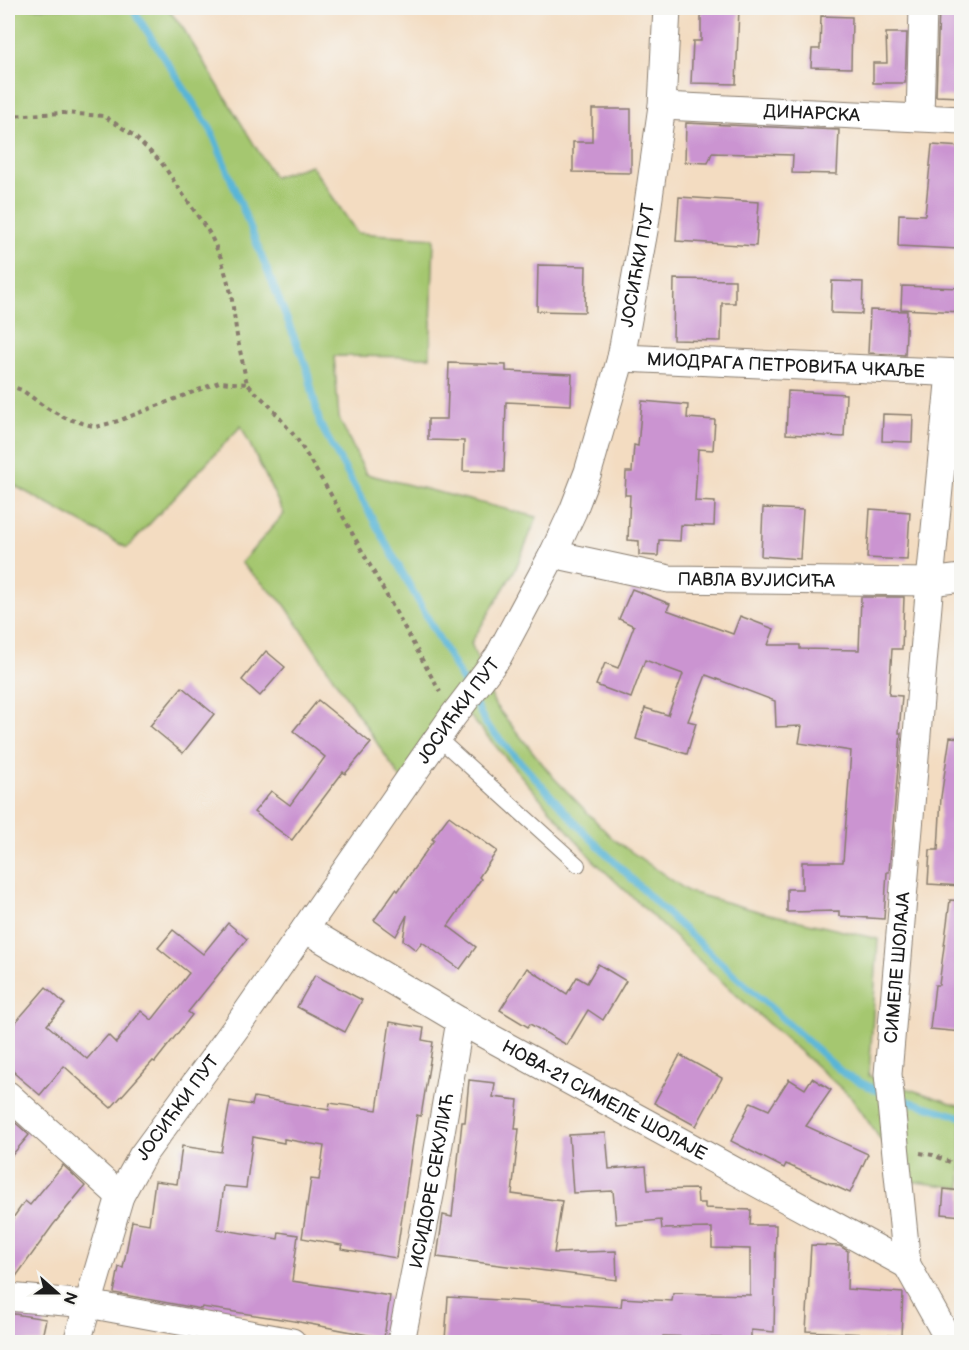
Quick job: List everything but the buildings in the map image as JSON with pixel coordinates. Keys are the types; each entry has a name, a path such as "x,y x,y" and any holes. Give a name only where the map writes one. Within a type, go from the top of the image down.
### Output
{"street":[{"name":"ЈОСИЋКИ ПУТ","path":"77,1342 120,1196 141,1156 238,1025 498,657 553,554 588,472 621,358 645,225 662,106 667,8"},
{"path":"920,117 923,8"},
{"name":"ДИНАРСКА","path":"662,106 962,120"},
{"name":"МИОДРАГА ПЕТРОВИЋА ЧКАЉЕ","path":"621,358 956,373 930,582"},
{"name":"ПАВЛА ВУЈИСИЋА","path":"553,554 669,579 930,582 962,578"},
{"name":"СИМЕЛЕ ШОЛАЈА","path":"930,582 888,1074 907,1265 950,1342"},
{"name":"НОВА-21 СИМЕЛЕ ШОЛАЈЕ","path":"305,929 460,1021 907,1265"},
{"name":"ИСИДОРЕ СЕКУЛИЋ","path":"401,1342 431,1190 460,1021"},
{"path":"8,1095 120,1196"},
{"path":"8,1297 88,1304 292,1342"}],"lane":[{"path":"452,719 578,865"}],"path":[{"path":"8,116 63,113 105,116 133,135 161,162 210,234 221,258 231,292 247,384 269,405 297,439 330,493 452,719"},
{"path":"8,385 22,390 45,408 65,418 96,427 118,421 219,382 247,384"},
{"path":"898,1174 916,1153 933,1155 962,1167"}],"green space":[{"path":"8,8 167,8 183,28 274,177 311,165 357,233 434,238 430,357 334,356 339,418 366,474 537,517 516,568 471,643 495,705 554,778 613,839 689,892 761,912 878,939 869,1076 961,1106 961,1188 909,1181 852,1098 733,992 593,860 463,708 407,788 285,605 241,563 284,514 241,426 127,548 8,482"}],"waterway":[{"path":"132,8 211,130 307,369 320,424 466,687"},
{"path":"473,699 486,724 584,832 674,920 844,1074 884,1094"},
{"path":"898,1098 962,1117"}]}
